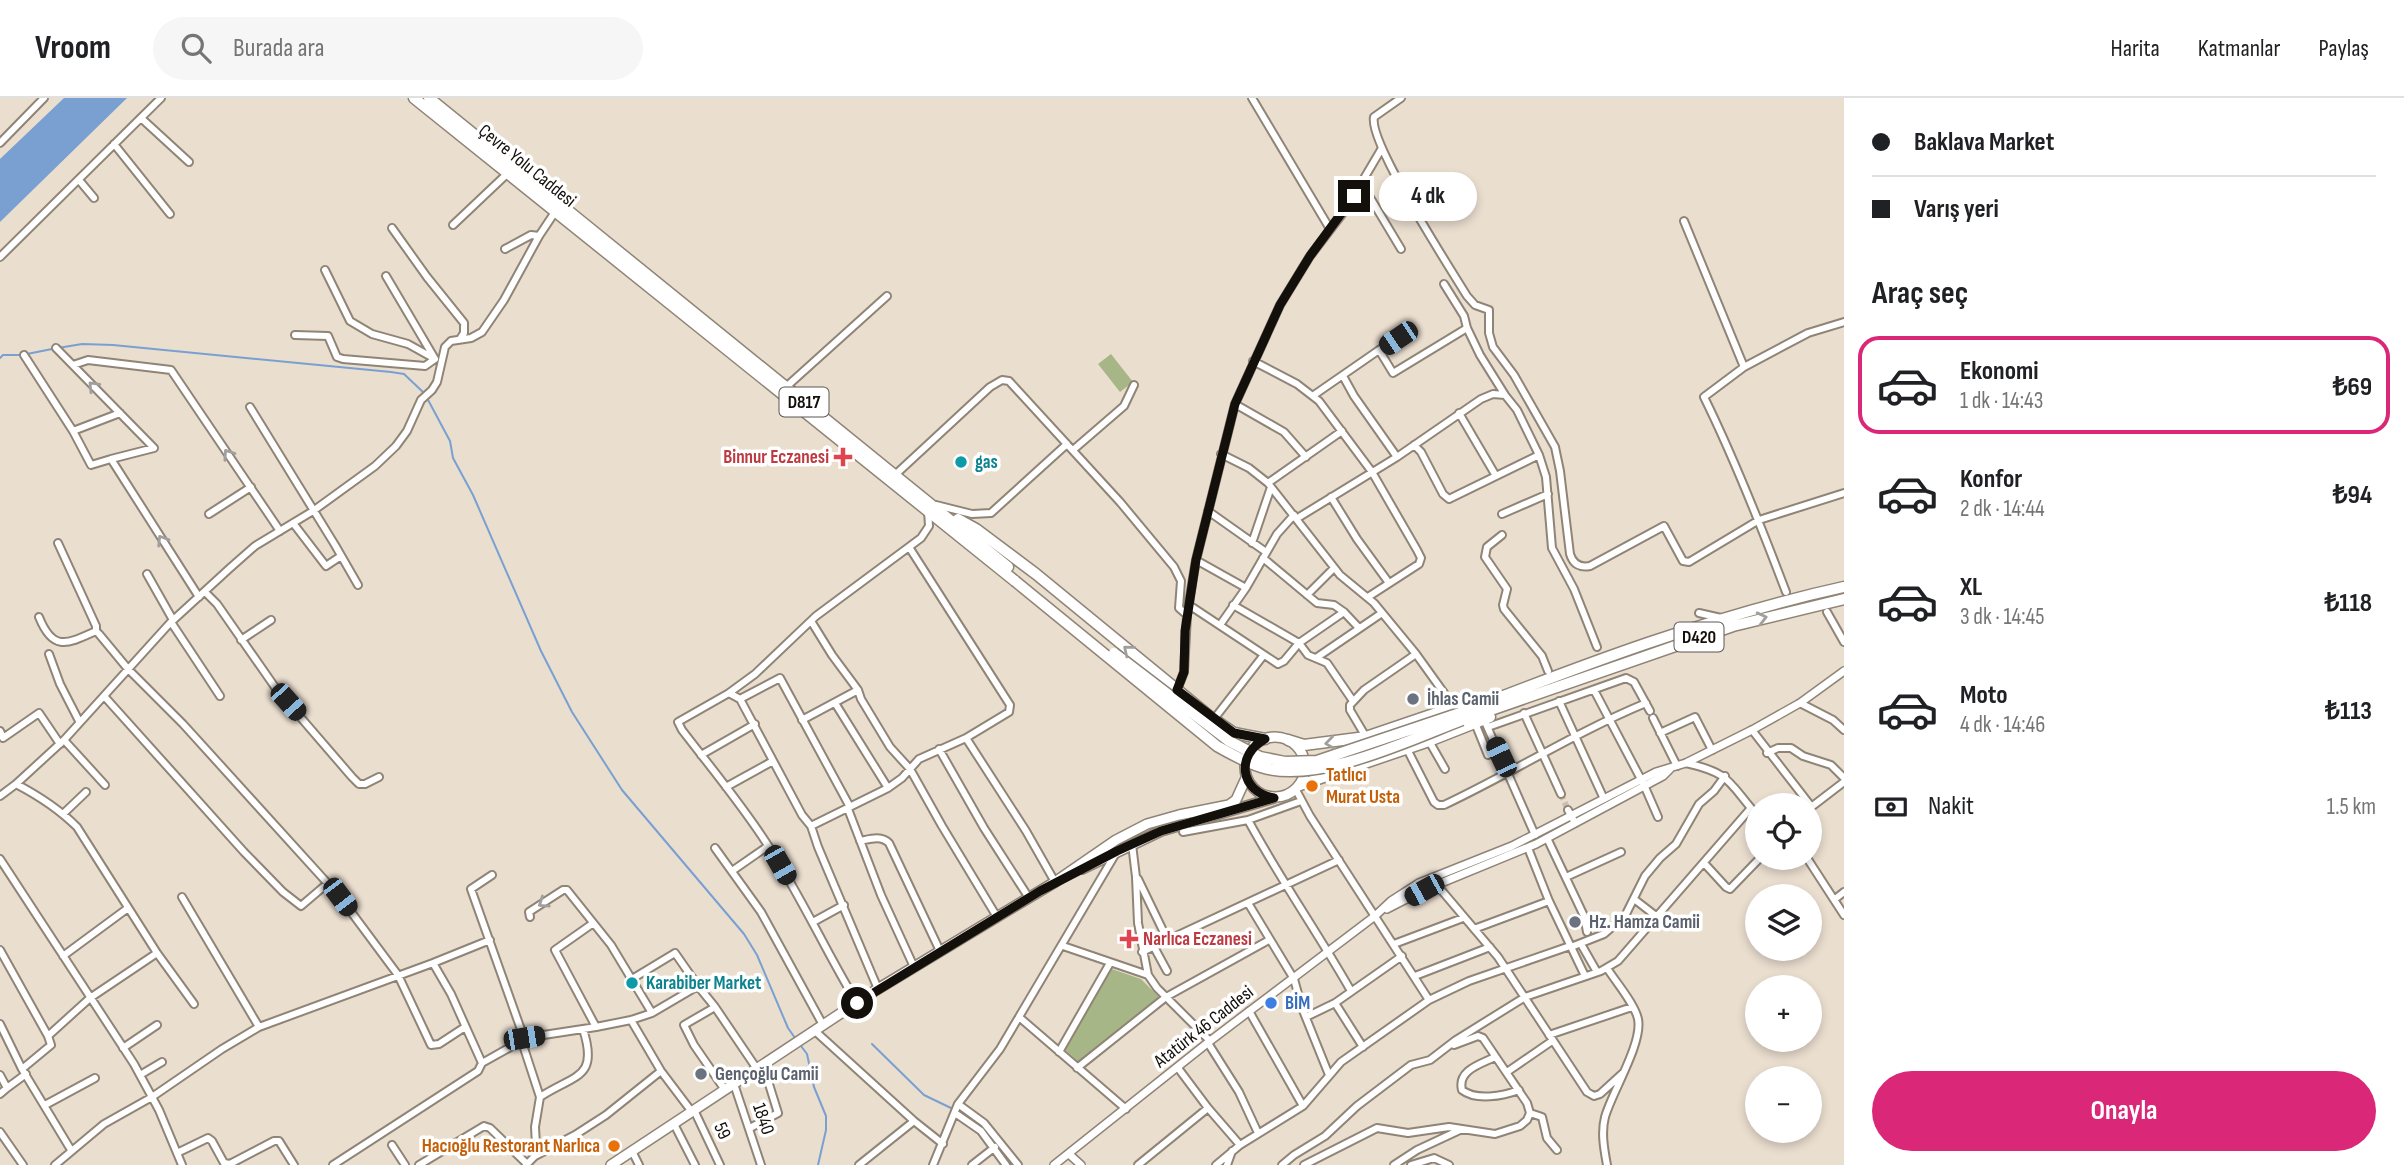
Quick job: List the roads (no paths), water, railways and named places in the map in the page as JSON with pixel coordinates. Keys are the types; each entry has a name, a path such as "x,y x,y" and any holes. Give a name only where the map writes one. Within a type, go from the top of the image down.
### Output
{"highway":[{"name":"Çevre Yolu Caddesi","path":"414,98 555,212 587,231"},
{"name":"Çevre Yolu Caddesi","path":"429,98 587,231"},
{"name":"D817","path":"587,231 895,474 930,508"},
{"name":"D817","path":"587,231 1017,579 1229,741 1259,757 1285,762 1317,761 1461,716 1558,680"},
{"path":"930,508 976,530 1036,574 1177,690 1234,733 1265,739"},
{"name":"D420","path":"1298,788 1482,723 1546,694 1558,680 1723,619 1844,587"},
{"name":"D420","path":"1288,740 1304,746 1366,737 1539,678 1558,680 1733,626 1844,598"}],"main road":[{"path":"611,1165 878,989 940,951 1029,898 1040,891 1055,882 1115,840 1147,824 1229,805 1236,800 1247,778 1246,759 1250,751 1265,739 1288,740 1301,752 1306,769 1298,788 1289,794 1161,831 1040,891"},
{"path":"1247,778 1257,792 1274,798"}],"street":[{"path":"0,143 44,98"},
{"path":"0,257 161,98"},
{"path":"1262,98 1253,100 1331,229"},
{"path":"1401,98 1374,117 1374,126 1394,174 1467,296 1475,305 1489,310 1489,333 1493,347 1514,375 1555,447 1573,561 1570,582"},
{"path":"141,118 189,162"},
{"path":"114,144 170,214"},
{"path":"1177,690 1184,672 1187,615 1196,560 1235,404 1280,305 1310,256 1362,184 1382,148"},
{"path":"453,225 508,173"},
{"path":"79,180 94,198"},
{"path":"1362,184 1401,249"},
{"path":"0,796 62,742 172,621 255,546 313,511 375,466 396,446 407,431 421,400 432,390 445,347 452,341 471,338 481,332 504,300 555,212"},
{"path":"1684,221 1744,368"},
{"path":"392,228 464,323 464,333 460,339"},
{"path":"505,249 531,235 539,236"},
{"path":"325,270 350,321 372,334 408,344 442,364"},
{"path":"386,276 435,359"},
{"path":"1444,284 1464,316 1466,328 1505,395 1517,410 1539,455 1545,470 1552,548 1570,582 1597,647"},
{"path":"786,387 887,296"},
{"path":"1786,592 1759,520 1704,397 1744,368 1808,333 1844,322"},
{"path":"1379,350 1393,373 1466,328"},
{"path":"295,335 328,336 337,357 343,359 425,366 435,359"},
{"path":"1314,395 1398,338"},
{"path":"24,355 92,465 155,448 56,348"},
{"path":"73,365 88,360 171,370 280,531"},
{"path":"1253,361 1314,395 1372,472 1421,558 1417,565 1368,597"},
{"path":"1343,376 1397,457"},
{"path":"895,474 990,387 1002,380 1009,381 1120,502 1178,572 1181,581 1179,608 1187,615"},
{"path":"1073,450 1124,406 1134,385"},
{"path":"1220,625 1281,528 1397,457 1459,414 1493,394 1505,395"},
{"path":"1235,404 1284,432 1306,457"},
{"path":"250,407 358,585"},
{"path":"73,431 120,413"},
{"path":"1459,414 1496,476"},
{"path":"1252,543 1270,485 1342,432"},
{"path":"857,1003 768,846 678,722 729,694 755,674 811,621 921,538 929,526 930,508 972,514 991,513 1067,444"},
{"path":"1414,445 1421,452 1443,494 1449,499 1539,455"},
{"path":"1221,454 1249,468 1270,485 1335,568 1350,584 1368,597 1416,654 1444,693 1447,709"},
{"path":"111,459 199,597"},
{"path":"209,514 251,487"},
{"path":"1573,561 1582,566 1590,566 1664,526 1683,561 1689,562 1759,520 1844,493"},
{"path":"1502,514 1548,494"},
{"path":"1331,497 1389,583"},
{"path":"1208,511 1252,543 1307,595 1320,604 1334,605 1359,628"},
{"path":"293,523 326,566 341,556"},
{"path":"1502,535 1487,547 1485,557 1507,589 1504,609 1542,656 1548,671"},
{"path":"58,543 91,614 96,631 128,669 183,724 328,883 398,975 431,1045 439,1044 465,1027"},
{"path":"811,826 888,788 919,759 966,738 1009,712 1010,705 909,547"},
{"path":"1196,560 1246,587"},
{"path":"1307,595 1335,568"},
{"path":"147,574 172,621 220,696"},
{"path":"205,592 217,604 277,690 359,785 379,777"},
{"path":"1189,605 1276,664 1280,664 1298,643 1344,612"},
{"path":"1233,605 1298,643 1308,655 1324,661 1331,667 1353,701"},
{"path":"1827,612 1844,642"},
{"path":"1316,658 1382,613"},
{"path":"1699,613 1723,619"},
{"path":"39,617 45,631 60,643 66,644 96,631"},
{"path":"241,640 271,620"},
{"path":"811,621 858,690 890,747 910,769 997,917"},
{"path":"49,654 56,677 79,721"},
{"path":"1366,737 1349,708 1353,701 1364,690 1416,654"},
{"path":"1214,719 1263,656"},
{"path":"1384,910 1528,848 1547,838 1572,817 1604,799 1663,776 1674,767 1752,730 1800,703 1844,671"},
{"path":"740,699 780,678 849,808 860,841 914,967"},
{"path":"1482,723 1524,713 1629,678 1646,703 1674,767"},
{"path":"802,720 858,690"},
{"path":"1594,690 1658,817"},
{"path":"729,694 740,699 802,815 811,826 878,989"},
{"path":"104,696 205,810 283,892 300,906 328,883"},
{"path":"1559,701 1604,799"},
{"path":"835,703 888,788"},
{"path":"1407,749 1438,805 1444,805 1609,718 1646,703"},
{"path":"1800,703 1833,720 1844,730"},
{"path":"0,731 3,738 39,713 62,742 105,785"},
{"path":"1524,713 1561,794"},
{"path":"1660,733 1695,717 1712,750"},
{"path":"1482,723 1488,755"},
{"path":"1482,723 1508,772 1535,835"},
{"path":"701,755 755,724"},
{"path":"1752,730 1799,793"},
{"path":"966,738 1026,831 1055,882"},
{"path":"1429,741 1445,769"},
{"path":"1767,753 1778,748 1791,748 1803,756 1831,765 1844,780 1822,797"},
{"path":"939,749 990,838 1029,898"},
{"path":"726,787 773,761"},
{"path":"1686,763 1714,770 1725,776 1745,801"},
{"path":"1216,1165 1240,1145 1303,1106 1341,1062 1429,1000 1452,988 1505,968 1596,939 1612,928 1629,911 1652,867 1676,844 1699,804 1714,791 1725,776"},
{"path":"1384,910 1391,901 1419,883 1487,858 1643,783"},
{"path":"16,784 36,794 63,814 85,838 157,953 194,1004"},
{"path":"1298,788 1301,801 1429,1000"},
{"path":"63,814 86,792"},
{"path":"1183,832 1248,820 1301,801"},
{"path":"1282,1165 1325,1136 1403,1071 1430,1060 1525,997 1607,968 1628,951 1745,815"},
{"path":"1248,820 1285,887 1351,991"},
{"path":"860,841 879,838 889,843 940,951"},
{"path":"1547,838 1584,916 1587,932"},
{"path":"1132,844 1137,910 1147,975 1209,1042 1239,1093 1258,1133"},
{"path":"732,871 768,846"},
{"path":"715,848 761,912 819,1028 914,1121 943,1144"},
{"path":"1528,848 1549,901 1585,976"},
{"path":"933,1165 958,1104 1000,1049 1117,851"},
{"path":"1566,877 1621,852"},
{"path":"0,859 140,1075 182,1165"},
{"path":"1142,952 1339,860"},
{"path":"1704,863 1730,889 1748,870"},
{"path":"1815,870 1844,915"},
{"path":"492,875 471,889 540,1097 535,1127 535,1156"},
{"path":"1136,877 1168,940"},
{"path":"1437,885 1490,947 1591,1095 1600,1094 1623,1073"},
{"path":"530,917 529,912 567,890 611,945 652,1013"},
{"path":"1835,899 1844,892"},
{"path":"182,897 259,1027"},
{"path":"1634,899 1656,916"},
{"path":"1474,929 1549,901"},
{"path":"1248,903 1294,978 1329,1075"},
{"path":"813,922 844,905"},
{"path":"63,956 128,908"},
{"name":"Atatürk 46 Caddesi","path":"1054,1165 1249,1011 1384,910"},
{"path":"1394,944 1463,918"},
{"path":"592,924 555,950 596,1027"},
{"path":"55,1165 104,1124 152,1097 259,1027 490,940"},
{"path":"1077,1068 1166,997 1269,940"},
{"path":"1581,944 1597,972"},
{"path":"1063,946 1147,975"},
{"path":"1154,947 1167,971"},
{"path":"1415,976 1490,947"},
{"path":"0,950 51,1045 0,1094"},
{"path":"48,1036 90,998 157,953"},
{"path":"632,979 675,953 760,1067 778,1113 750,1128"},
{"path":"1306,1017 1335,1003 1402,956"},
{"path":"0,968 8,963"},
{"path":"433,963 451,994 482,1063"},
{"path":"1059,1052 1110,963"},
{"path":"1607,968 1632,1007 1638,1028 1604,1121 1607,1165"},
{"path":"333,1165 467,1079 478,1071 482,1063 523,1040 631,1020 652,1013 698,986"},
{"path":"1335,1003 1363,1047"},
{"path":"715,1007 684,1025 694,1045 725,1090"},
{"path":"1507,1072 1551,1038 1632,1007"},
{"path":"1249,1011 1303,1106"},
{"path":"1019,1017 1126,1109"},
{"name":"59","path":"631,1020 661,1071 693,1111 720,1165"},
{"path":"0,1024 24,1071 71,1150"},
{"path":"123,1048 158,1026"},
{"path":"540,1097 580,1076 584,1071 590,1056 583,1029"},
{"path":"1304,1165 1377,1128 1408,1132 1449,1127 1496,1134 1520,1126 1527,1120 1530,1113 1527,1103 1480,1036 1442,1050"},
{"path":"1496,1057 1467,1072 1461,1080 1462,1090 1471,1095 1491,1096 1519,1090"},
{"path":"140,1075 162,1062"},
{"path":"1178,1068 1240,1145"},
{"path":"419,1165 484,1126 490,1128 526,1164 535,1156 586,1129 661,1071"},
{"path":"0,1075 7,1088"},
{"path":"45,1105 95,1078"},
{"name":"1840","path":"734,1084 761,1165"},
{"path":"958,1104 984,1123 1018,1165"},
{"path":"1138,1165 1208,1108"},
{"path":"955,1113 981,1131 1006,1165"},
{"path":"1530,1113 1542,1117 1547,1138 1557,1150"},
{"path":"859,1165 914,1121"},
{"path":"674,1124 695,1165"},
{"path":"1395,1165 1417,1150 1462,1129"},
{"path":"0,1132 23,1165"},
{"path":"177,1153 208,1138 222,1160 230,1164 279,1141 295,1165"},
{"path":"391,1145 405,1165"},
{"path":"972,1165 995,1147"},
{"path":"632,1151 639,1165"},
{"path":"1227,1165 1232,1151"},
{"path":"1069,1154 1081,1165"},
{"path":"64,1157 68,1165"},
{"path":"1411,1165 1434,1158 1449,1165"}],"water":[{"path":"64,98 127,98 0,222 0,159"}],"waterway":[{"path":"58,348 82,344 113,345 391,372 404,374 424,393"},
{"path":"27,354 52,349"},
{"path":"0,358 3,355 21,355"},
{"path":"427,398 450,441 453,458 473,495 541,651 572,712 622,790 744,934 757,955 788,1028 795,1038"},
{"path":"872,1044 924,1095 953,1109"},
{"path":"801,1046 807,1054 814,1087 826,1116 826,1130 818,1165"},
{"path":"960,1112 976,1124"},
{"path":"990,1138 1010,1165"}],"tunnel":[{"path":"1561,794 1568,810"}],"place":[{"name":"Binnur Eczanesi","path":"843,457"},
{"name":"gas","path":"961,462"},
{"name":"İhlas Camii","path":"1413,699"},
{"name":"Tatlıcı Murat Usta","path":"1312,786"},
{"name":"Hz. Hamza Camii","path":"1575,922"},
{"name":"Narlıca Eczanesi","path":"1129,939"},
{"name":"Karabiber Market","path":"632,983"},
{"name":"BİM","path":"1271,1003"},
{"name":"Gençoğlu Camii","path":"701,1074"},
{"name":"Hacıoğlu Restorant Narlıca","path":"614,1146"}]}
